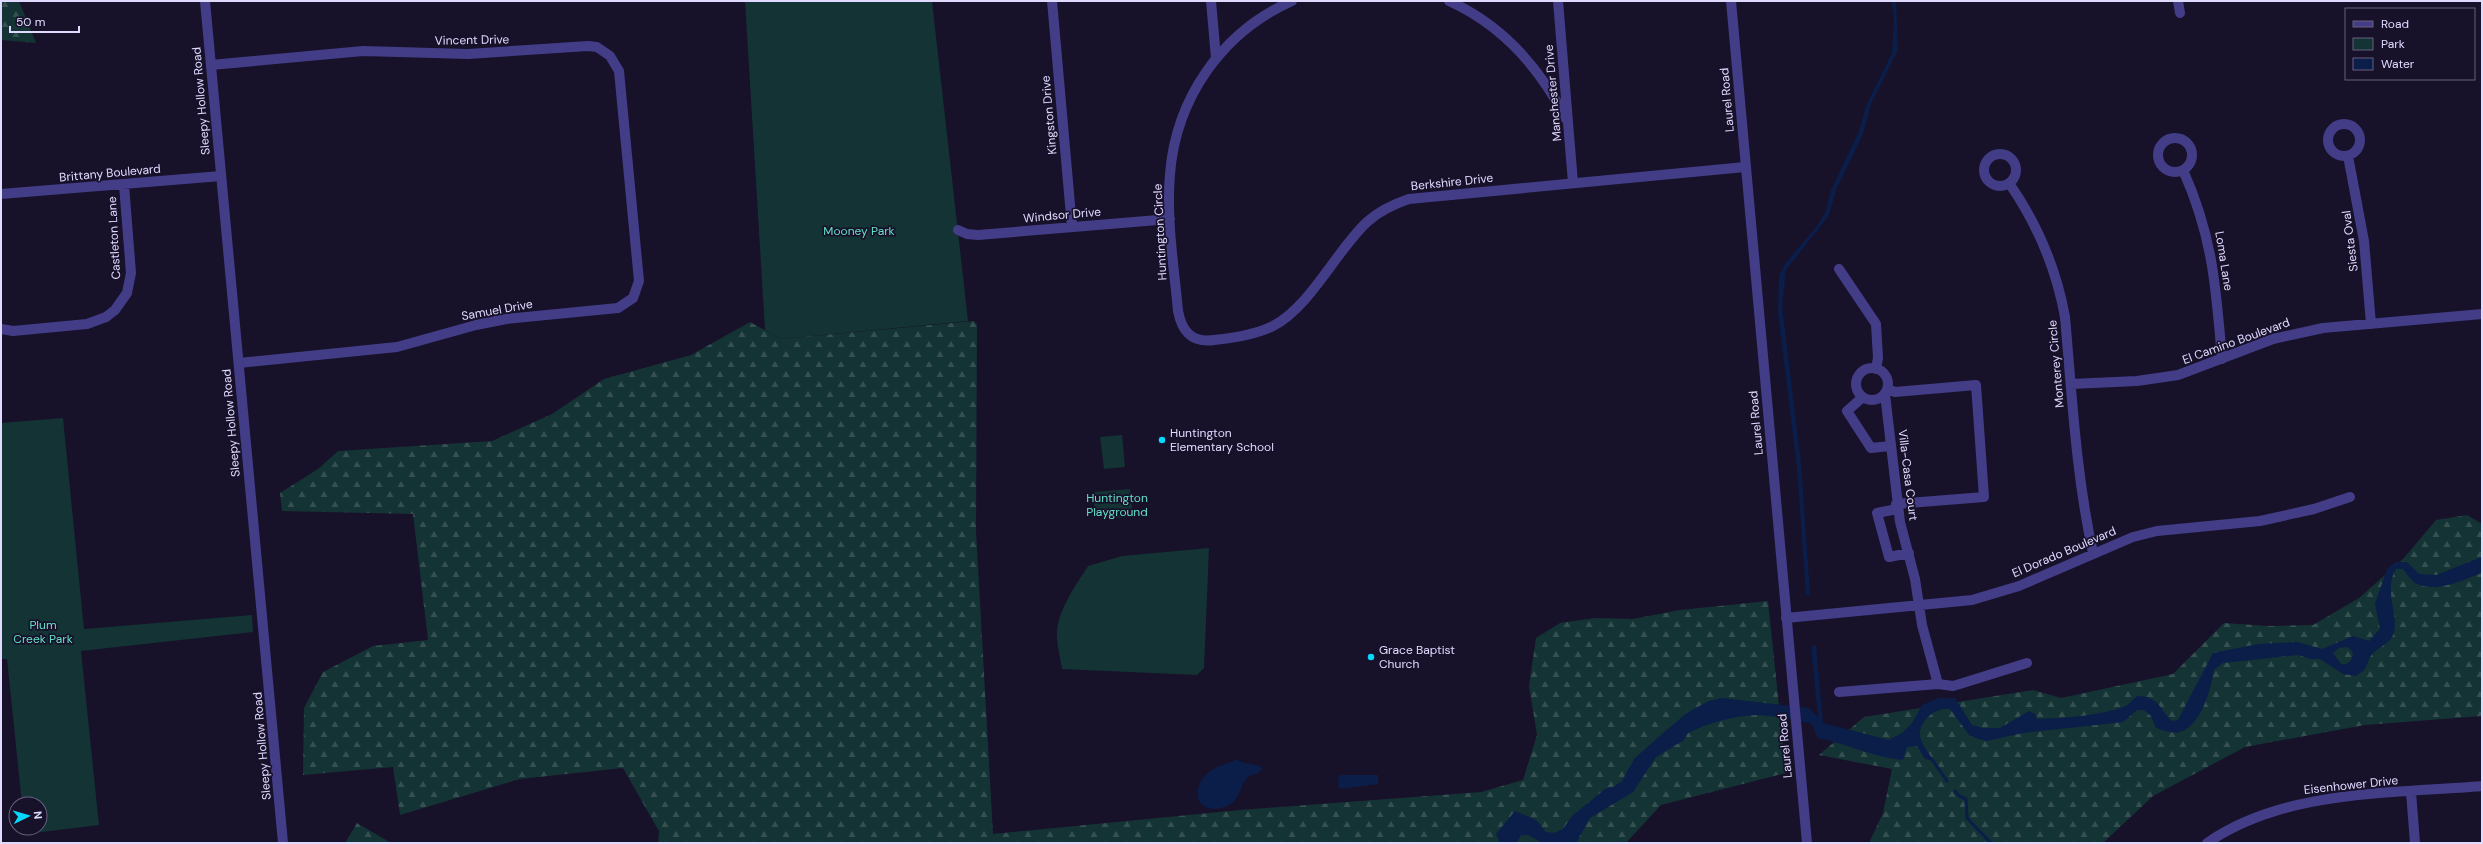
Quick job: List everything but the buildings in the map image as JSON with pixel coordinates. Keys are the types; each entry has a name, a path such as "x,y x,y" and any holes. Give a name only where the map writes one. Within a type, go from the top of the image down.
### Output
{"street":[{"name":"Sleepy Hollow Road","path":"205,1 283,840"},
{"name":"Kingston Drive","path":"1052,1 1072,227"},
{"path":"1211,1 1216,58"},
{"name":"Huntington Circle","path":"1192,338 1182,327 1178,311 1170,219 1170,174 1176,135 1188,102 1216,58 1262,17 1292,1"},
{"path":"1449,1 1484,20 1519,50 1543,80 1568,123"},
{"name":"Manchester Drive","path":"1558,1 1574,184"},
{"name":"Laurel Road","path":"1731,1 1807,843"},
{"path":"2178,1 2180,13"},
{"name":"Vincent Drive","path":"211,65 363,51 468,54 588,46 597,47 610,56 619,71 629,174"},
{"name":"Siesta Oval","path":"2348,156 2364,241 2371,324"},
{"name":"Berkshire Drive","path":"1192,338 1204,341 1239,337 1258,333 1280,322 1301,302 1367,222 1386,208 1401,202 1427,196 1574,184 1745,167"},
{"name":"Loma Lane","path":"2183,170 2195,196 2210,245 2215,273 2222,359"},
{"name":"Samuel Drive","path":"239,363 391,347 506,320 618,308 633,298 639,281 629,174"},
{"name":"Brittany Boulevard","path":"1,194 221,176"},
{"name":"Monterey Circle","path":"2009,183 2033,220 2054,267 2065,317 2083,505 2092,553"},
{"name":"Castleton Lane","path":"1,329 13,331 87,324 106,317 119,306 127,293 132,273 124,185"},
{"name":"Windsor Drive","path":"958,230 967,234 978,235 1170,219"},
{"path":"1839,269 1876,324 1878,358 1876,368 1866,369 1858,376 1857,386 1863,397 1876,400 1886,391 1895,392 1976,386 1984,497 1897,506 1877,513 1889,557 1909,552"},
{"name":"El Camino Boulevard","path":"2071,384 2156,379 2199,369 2272,339 2300,332 2482,314"},
{"name":"Villa-Casa Court","path":"1876,368 1885,374 1890,446 1897,506 1909,552 1922,625 1938,684"},
{"path":"1863,397 1847,411 1871,448 1890,446"},
{"name":"El Dorado Boulevard","path":"1786,618 1972,600 1996,594 2133,537 2156,531 2260,521 2314,509 2350,497"},
{"path":"1839,692 1938,684 1958,684 2028,664"},
{"name":"Eisenhower Drive","path":"2207,843 2255,817 2301,803 2482,786"},
{"path":"2411,792 2415,843"}],"green space":[{"path":"1,1 19,1 36,43 1,40"},
{"name":"Mooney Park","path":"745,1 932,1 968,321 781,339 765,330"},
{"path":"974,321 977,325 976,531 993,834 1240,810 1481,792 1523,780 1537,735 1529,686 1536,638 1560,623 1595,618 1633,619 1680,610 1768,601 1786,773 1661,805 1626,843 658,843 659,831 623,768 520,779 400,815 393,767 303,775 304,708 323,672 373,646 428,640 413,514 282,511 280,493 318,469 338,451 492,441 552,414 604,379 691,355 750,322 781,339"},
{"name":"Plum Creek Park","path":"63,418 84,629 252,615 253,632 81,651 99,825 48,831 48,796 21,796 7,659 1,659 1,423"},
{"name":"Huntington Playground","path":"1122,435 1125,467 1104,469 1100,437"},
{"name":"Huntington Playground","path":"1130,489 1133,516 1110,519 1109,515 1099,516 1095,514 1093,492"},
{"path":"2467,515 2482,524 2482,716 2365,725 2245,747 2153,796 2103,843 1869,843 1883,813 1892,769 1819,755 1864,717 2033,690 2061,698 2173,674 2224,623 2269,626 2313,625 2359,598 2404,558 2436,520"},
{"path":"1209,548 1204,668 1197,675 1062,669 1057,634 1060,616 1068,598 1088,566 1122,556"},
{"path":"357,823 391,843 345,843"}],"water":[{"path":"1891,1 1896,1 1898,50 1871,104 1863,134 1837,188 1828,217 1786,270 1782,306 1801,463 1810,595 1806,595 1797,468 1778,313 1779,275 1784,265 1817,226 1826,211 1831,190 1859,131 1866,106 1892,53 1894,18"},
{"path":"2482,557 2482,573 2440,587 2423,586 2415,583 2403,569 2396,569 2392,578 2391,587 2395,623 2392,637 2386,644 2373,653 2364,670 2356,676 2343,674 2320,659 2311,659 2298,655 2223,663 2214,670 2204,706 2199,715 2194,722 2180,732 2171,732 2156,728 2151,716 2144,710 2137,710 2123,722 2023,733 1986,741 1970,736 1950,709 1944,709 1938,710 1928,717 1921,728 1921,740 1934,761 1925,759 1917,746 1907,747 1903,760 1881,756 1818,738 1811,723 1763,715 1730,718 1712,723 1688,733 1684,740 1656,757 1633,792 1590,818 1576,843 1543,843 1528,835 1521,835 1517,843 1500,843 1496,834 1515,811 1536,820 1546,832 1553,833 1563,829 1572,816 1605,789 1615,786 1622,781 1634,759 1662,734 1688,712 1709,701 1722,698 1809,708 1818,717 1811,646 1816,645 1823,723 1889,740 1902,733 1912,723 1922,705 1939,698 1955,698 1972,725 1983,728 2000,728 2029,711 2035,714 2037,719 2071,717 2105,712 2126,706 2137,696 2150,698 2158,704 2172,721 2178,720 2213,653 2258,644 2297,642 2322,649 2353,636 2369,641 2380,629 2375,604 2387,569 2395,562 2407,562 2419,574 2436,575","holes":["2348,647 2353,652 2352,659 2347,664 2341,664 2333,653 2339,648"]},
{"path":"1237,759 1241,762 1261,766 1262,770 1248,777 1237,798 1228,805 1221,808 1212,809 1201,804 1198,798 1198,792 1202,780 1214,769"},
{"path":"1341,775 1378,775 1378,784 1339,789 1338,777"}],"waterway":[{"path":"1931,758 1947,781"},
{"path":"1955,791 1959,796 1966,799 1967,818 1991,843"}],"place":[{"name":"Huntington Elementary School","path":"1162,440"},
{"name":"Grace Baptist Church","path":"1371,657"}]}
